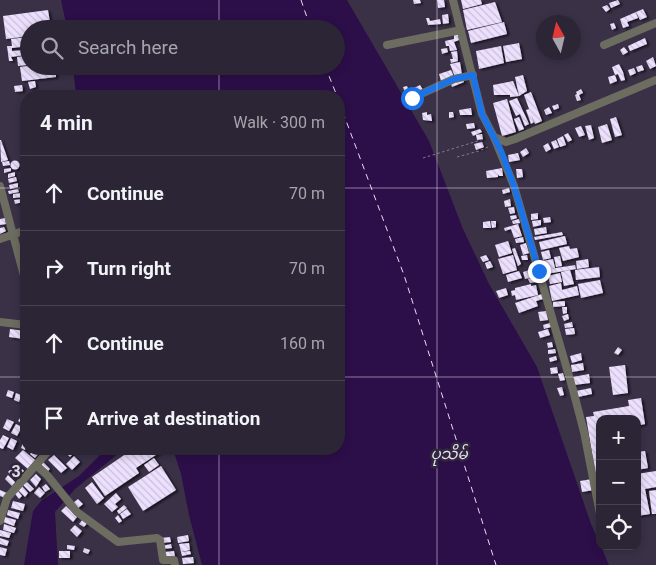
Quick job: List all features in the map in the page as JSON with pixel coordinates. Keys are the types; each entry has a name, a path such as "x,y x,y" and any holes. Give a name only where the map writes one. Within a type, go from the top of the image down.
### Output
{"street":[{"path":"453,0 482,114 494,137 514,186 573,390 584,432 598,505"},
{"path":"604,46 656,23"},
{"path":"388,45 461,30"},
{"path":"412,98 454,79 473,75"},
{"path":"494,137 506,142 516,139 656,80"},
{"path":"0,186 20,260"},
{"path":"0,239 20,231"},
{"path":"0,322 20,324"},
{"path":"0,520 7,498 45,455"},
{"path":"36,465 56,485 77,512 118,542 157,538 160,540 163,560 174,560 175,565"}],"path":[{"path":"456,156 479,151 490,146 494,142 494,137"},
{"path":"423,158 484,139"}],"water":[{"name":"ပုသိမ်","path":"61,0 347,0 429,141 463,229 489,284 537,367 596,535 596,550 602,550 609,565 202,565 175,455 345,455 345,90 75,90 74,75 345,75 345,20 65,20"},
{"path":"100,455 117,455 75,489 55,512 58,565 24,565 33,511 41,501 79,476"}],"building":[{"path":"413,0 420,0 421,3 414,4"},
{"path":"437,0 444,0 445,7 438,8"},
{"path":"461,0 481,0 482,4 463,9"},
{"path":"618,0 620,4 611,8 609,3"},
{"path":"495,2 502,22 467,30 463,10"},
{"path":"607,5 610,9 606,12 602,7"},
{"path":"643,9 647,17 640,20 636,12"},
{"path":"48,10 50,20 20,20 20,37 6,39 3,16"},
{"path":"636,12 638,18 627,22 629,26 623,28 620,19"},
{"path":"448,14 449,23 443,24 442,15"},
{"path":"426,18 429,18 430,21 440,19 441,24 428,25"},
{"path":"504,22 507,34 471,43 468,31"},
{"path":"614,23 616,28 612,30 610,24"},
{"path":"458,34 459,40 454,42 457,50 450,51 445,41 454,39 454,35"},
{"path":"20,38 20,47 12,48 12,51 20,50 20,56 11,57 13,61 9,61 7,46 12,46 11,39"},
{"path":"645,38 647,44 630,51 628,46"},
{"path":"519,43 522,59 506,62 503,46"},
{"path":"501,46 504,63 479,69 476,51"},
{"path":"624,47 628,52 623,55 620,50"},
{"path":"447,48 448,52 442,54 441,49"},
{"path":"457,51 458,61 451,63 450,59 453,59 451,52"},
{"path":"17,57 20,57 20,66 18,66"},
{"path":"653,57 656,66 650,69 646,61"},
{"path":"460,62 462,75 455,77 450,64"},
{"path":"619,64 625,80 621,81 618,74 615,75 612,67"},
{"path":"642,65 644,70 638,72 636,67"},
{"path":"634,68 636,73 630,76 628,70"},
{"path":"451,70 454,77 441,81 439,74"},
{"path":"21,75 56,75 56,77 22,81"},
{"path":"523,75 527,91 519,96 515,77"},
{"path":"615,75 617,81 610,84 608,77"},
{"path":"463,77 464,82 452,87 450,81"},
{"path":"35,81 36,87 30,89 28,82"},
{"path":"513,81 519,96 494,95 493,85"},
{"path":"22,85 23,90 15,92 14,86"},
{"path":"420,85 423,90 416,93 414,88"},
{"path":"407,86 409,91 405,93 403,87"},
{"path":"581,89 583,93 579,95 581,100 577,101 576,92"},
{"path":"531,92 542,121 535,124 531,113 534,122 531,124 526,110 529,109 524,95"},
{"path":"517,98 529,124 525,126 520,114 516,116 509,101"},
{"path":"507,99 516,132 502,136 493,103"},
{"path":"558,104 559,108 554,110 552,106"},
{"path":"549,107 552,113 546,115 544,110"},
{"path":"471,108 472,115 460,115 459,110"},
{"path":"427,112 427,115 431,114 432,121 423,120 422,113"},
{"path":"449,112 453,112 454,117 449,118"},
{"path":"519,117 524,129 519,131 514,119"},
{"path":"616,117 622,135 615,137 610,119"},
{"path":"474,123 475,128 467,129 466,124"},
{"path":"607,124 612,140 602,143 598,127"},
{"path":"591,125 594,138 589,140 585,126"},
{"path":"581,126 585,135 579,137 575,128"},
{"path":"480,129 482,132 473,136 471,132"},
{"path":"568,133 572,140 568,142 564,135"},
{"path":"482,134 483,139 477,140 476,135"},
{"path":"563,136 566,145 560,147 557,139"},
{"path":"0,140 8,160 1,162"},
{"path":"556,140 559,147 554,149 551,142"},
{"path":"482,142 484,147 476,150 474,144"},
{"path":"548,143 551,149 546,152 543,146"},
{"path":"526,148 529,153 523,157 520,152"},
{"path":"518,153 520,160 509,162 508,155"},
{"path":"15,160 20,165 15,170 10,165"},
{"path":"9,161 10,165 3,166 2,162"},
{"path":"11,168 11,171 4,173 4,169"},
{"path":"502,168 503,176 498,174 498,177 487,178 486,171"},
{"path":"516,169 522,169 523,177 517,178"},
{"path":"15,172 15,176 8,178 8,174"},
{"path":"16,177 17,181 9,183 8,179"},
{"path":"18,183 18,187 10,189 9,185"},
{"path":"509,188 510,192 503,194 502,190"},
{"path":"18,189 19,192 9,194 8,191"},
{"path":"20,193 20,197 13,198 13,194"},
{"path":"20,199 20,203 15,204 14,200"},
{"path":"510,199 511,206 505,207 504,201"},
{"path":"514,207 515,213 510,214 508,208"},
{"path":"538,213 538,219 531,220 531,214"},
{"path":"516,215 517,218 511,220 510,216"},
{"path":"550,217 551,222 544,223 543,218"},
{"path":"5,218 6,224 0,225 0,219"},
{"path":"519,219 520,223 513,224 512,221"},
{"path":"541,220 541,225 533,227 532,221"},
{"path":"490,221 491,228 483,228 483,222"},
{"path":"491,221 496,221 496,227 492,228"},
{"path":"518,224 522,236 514,238 511,229 505,231 504,228"},
{"path":"4,227 6,231 0,234 0,228"},
{"path":"546,227 547,233 535,235 534,229"},
{"path":"562,232 563,235 535,240 534,237"},
{"path":"565,236 567,244 541,250 539,242"},
{"path":"523,237 524,242 516,243 515,239"},
{"path":"508,241 512,253 499,257 495,245"},
{"path":"526,243 529,253 523,255 520,245"},
{"path":"569,246 570,249 577,248 579,257 563,261 559,248"},
{"path":"515,248 521,264 518,266 512,249"},
{"path":"549,250 551,258 543,260 541,252"},
{"path":"486,255 489,260 483,262 480,257"},
{"path":"513,255 517,270 503,274 498,259"},
{"path":"527,255 528,260 522,260 521,256"},
{"path":"560,256 562,266 556,267 554,257"},
{"path":"553,259 555,268 550,269 575,265 576,269 546,274 543,261"},
{"path":"588,259 589,267 577,269 576,261"},
{"path":"490,261 493,267 487,269 485,263"},
{"path":"599,267 600,277 576,280 575,270"},
{"path":"532,269 534,277 525,279 523,272"},
{"path":"570,270 574,284 564,286 561,272"},
{"path":"519,271 522,278 508,282 506,275"},
{"path":"560,273 562,282 550,284 548,276"},
{"path":"535,277 537,282 530,283 528,279"},
{"path":"600,280 603,293 581,298 578,284"},
{"path":"561,283 562,290 577,286 579,295 552,301 549,286"},
{"path":"531,284 531,286 536,285 538,295 516,300 515,295 512,296 511,291 515,290 515,288"},
{"path":"506,288 508,295 499,298 496,291"},
{"path":"542,294 543,299 536,301 538,306 519,313 515,303"},
{"path":"565,301 565,306 553,307 553,302"},
{"path":"562,307 567,307 567,313 563,314"},
{"path":"546,311 548,320 540,321 538,312"},
{"path":"568,314 569,319 564,321 562,316"},
{"path":"572,322 573,327 565,328 564,324"},
{"path":"550,323 551,327 544,329 543,325"},
{"path":"574,328 575,334 566,335 565,329"},
{"path":"10,329 20,330 20,338 9,337"},
{"path":"548,329 550,335 540,338 538,332"},
{"path":"552,342 553,347 548,348 547,343"},
{"path":"618,347 622,350 618,355 614,353"},
{"path":"555,349 556,353 548,354 548,350"},
{"path":"581,353 582,360 572,363 570,356"},
{"path":"556,356 557,360 550,362 549,358"},
{"path":"583,363 584,370 572,372 571,365"},
{"path":"625,365 628,393 613,395 609,367"},
{"path":"557,367 558,373 551,374 550,368"},
{"path":"563,373 565,380 560,381 558,374"},
{"path":"589,374 590,383 574,385 573,377"},
{"path":"562,387 564,395 560,396 557,388"},
{"path":"591,388 592,394 578,397 576,391"},
{"path":"8,390 14,392 12,398 6,396"},
{"path":"16,393 20,395 19,402 14,400"},
{"path":"641,398 645,424 641,425 641,415 596,415 596,477 586,417 594,416 593,412 629,406 628,400"},
{"path":"7,419 14,422 9,431 3,428"},
{"path":"16,424 20,426 17,436 11,433"},
{"path":"3,435 9,438 3,449 0,448 0,440"},
{"path":"11,438 17,441 13,450 7,447"},
{"path":"645,451 648,468 641,469 641,452"},
{"path":"20,453 20,455 29,455 35,460 28,469 15,458"},
{"path":"54,455 67,468 61,473 48,460"},
{"path":"124,455 156,455 136,468 139,473 105,496 92,477"},
{"path":"74,456 80,462 72,470 66,464"},
{"path":"154,458 159,465 149,472 144,465"},
{"path":"43,462 50,469 46,473 40,466"},
{"path":"17,464 24,471 20,474 13,467"},
{"path":"161,466 176,490 143,511 128,487"},
{"path":"12,468 19,475 15,479 8,472"},
{"path":"656,471 656,487 645,489 650,514 641,515 641,505 641,473"},
{"path":"36,474 41,479 36,487 30,480"},
{"path":"8,475 15,482 12,486 5,479"},
{"path":"592,479 594,490 582,492 580,481"},
{"path":"27,482 34,489 30,492 23,485"},
{"path":"92,482 104,498 97,504 85,488"},
{"path":"46,484 50,489 45,492 42,487"},
{"path":"22,486 28,493 25,497 18,490"},
{"path":"39,487 45,493 40,498 34,493"},
{"path":"0,490 7,493 5,498 0,496"},
{"path":"656,490 656,514 652,514 649,491"},
{"path":"18,491 22,496 19,499 15,494"},
{"path":"116,493 121,499 115,504 118,507 112,512 104,504"},
{"path":"78,499 83,504 77,509 73,503"},
{"path":"13,501 25,504 23,511 11,508"},
{"path":"124,505 127,508 119,514 117,511"},
{"path":"66,506 77,517 73,522 61,511"},
{"path":"127,509 131,514 123,519 120,514"},
{"path":"8,510 20,513 18,519 7,515"},
{"path":"118,515 122,521 119,523 115,518"},
{"path":"5,517 16,520 14,526 3,522"},
{"path":"83,519 88,522 84,527 79,524"},
{"path":"4,524 16,528 14,533 3,530"},
{"path":"75,525 82,531 77,537 70,530"},
{"path":"0,530 11,533 9,538 0,536"},
{"path":"188,535 189,541 178,543 177,537"},
{"path":"170,537 171,542 162,543 161,538"},
{"path":"0,538 9,541 7,546 0,544"},
{"path":"189,543 190,550 181,552 179,544"},
{"path":"171,544 172,548 163,549 162,546"},
{"path":"67,545 75,546 74,550 67,549"},
{"path":"0,547 7,549 5,556 0,555"},
{"path":"84,548 90,550 88,554 83,552"},
{"path":"59,551 70,551 70,558 59,558"},
{"path":"174,551 175,557 165,558 164,552"},
{"path":"190,551 191,554 182,556 181,552"},
{"path":"193,557 194,563 183,564 182,558"}],"ferry route":[{"path":"301,0 308,20"},
{"path":"329,75 335,90"},
{"path":"345,118 404,275 496,565"}],"route":[{"path":"412,98 454,79 473,75 482,114 501,151 514,186 539,271"}]}
